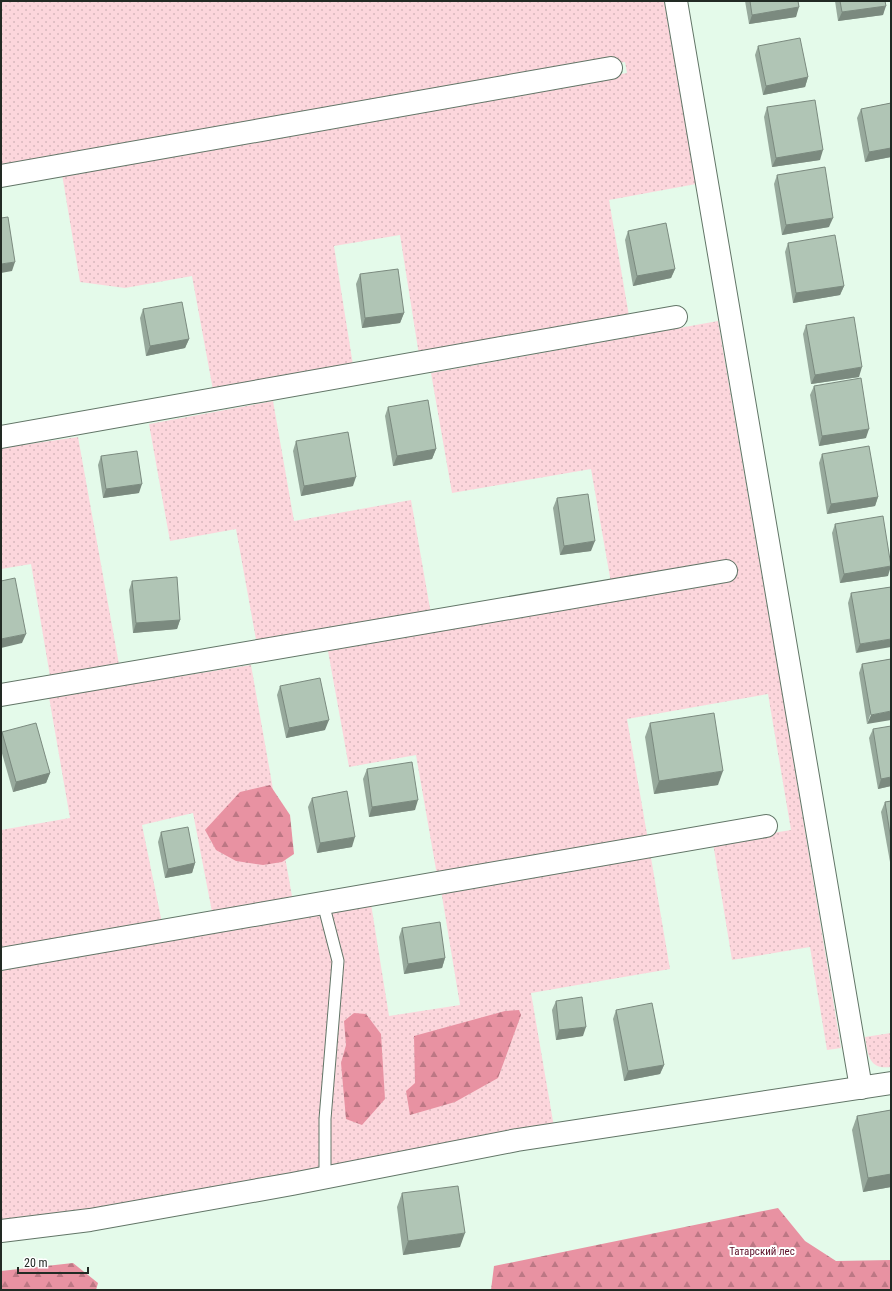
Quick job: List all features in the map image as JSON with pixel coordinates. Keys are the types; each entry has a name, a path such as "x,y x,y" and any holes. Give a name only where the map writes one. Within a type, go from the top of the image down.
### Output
{"street":[{"path":"676,1 861,1088"},
{"path":"1,176 611,68"},
{"path":"1,437 676,317"},
{"path":"1,695 726,571"},
{"path":"1,959 766,826"},
{"path":"1,1231 90,1220 517,1140 891,1083"}],"lane":[{"path":"323,903 338,961 325,1119 325,1177"}],"shaded area":[{"path":"1,1 664,1 696,184 609,200 629,316 419,355 400,235 334,246 353,365 213,390 192,276 125,288 80,282 62,174 627,73 625,62 1,170"},
{"path":"718,321 782,692 841,1048 827,1050 810,947 732,960 713,843 791,830 768,694 627,719 648,840 437,875 416,755 349,767 328,651 643,595 611,583 591,469 452,493 431,373"},
{"path":"273,401 294,521 411,500 431,614 257,645 236,529 170,541 149,424"},
{"path":"78,437 120,670 51,682 31,564 1,569 1,448"},
{"path":"251,665 293,902 213,917 193,813 142,825 162,923 1,953 1,830 70,818 49,697"},
{"path":"650,852 670,969 531,993 554,1127 87,1213 1,1220 1,968 371,904 389,1016 460,1005 441,890"},
{"path":"891,1033 891,1067 878,1066 870,1060 865,1037"}],"green space":[{"path":"270,785 290,815 294,854 282,862 263,865 236,861 216,850 205,830 240,792"},
{"path":"519,1010 521,1015 498,1078 455,1102 410,1115 406,1091 415,1083 414,1036 505,1011"},
{"path":"354,1013 366,1014 381,1034 385,1099 362,1125 346,1119 341,1063 346,1045 344,1021"},
{"name":"Татарский лес","path":"778,1208 805,1241 836,1261 891,1260 891,1290 491,1290 494,1266"},
{"path":"73,1263 98,1283 96,1290 1,1290 1,1271"}],"building":[{"path":"750,1 798,1 799,7 752,15"},
{"path":"840,1 885,1 886,6 842,12"},
{"path":"800,38 808,77 766,86 758,46"},
{"path":"815,100 823,150 776,158 767,107"},
{"path":"891,103 891,148 869,152 861,109"},
{"path":"825,167 833,218 786,225 777,175"},
{"path":"8,217 15,262 1,264 1,218"},
{"path":"666,223 675,269 637,276 628,231"},
{"path":"835,235 844,286 796,293 788,243"},
{"path":"398,269 404,313 365,318 360,274"},
{"path":"182,302 189,339 150,346 143,309"},
{"path":"854,317 862,367 815,375 806,325"},
{"path":"861,378 869,429 822,436 814,386"},
{"path":"428,400 436,449 397,456 388,407"},
{"path":"348,432 356,477 304,486 296,441"},
{"path":"869,446 878,497 831,504 822,454"},
{"path":"137,451 142,484 106,489 101,456"},
{"path":"588,494 595,541 564,546 557,498"},
{"path":"883,516 891,566 844,574 835,524"},
{"path":"177,577 180,620 136,623 132,581"},
{"path":"15,578 26,634 1,639 1,581"},
{"path":"891,587 891,639 860,644 851,593"},
{"path":"891,659 891,711 871,715 862,664"},
{"path":"320,678 329,720 289,728 280,686"},
{"path":"714,713 723,771 659,781 650,723"},
{"path":"36,723 50,773 16,782 2,732"},
{"path":"891,726 891,777 881,779 873,729"},
{"path":"412,762 418,800 372,807 367,769"},
{"path":"347,791 355,837 320,843 312,798"},
{"path":"891,801 891,840 885,802"},
{"path":"188,827 195,863 168,869 161,832"},
{"path":"440,922 445,958 408,964 402,928"},
{"path":"582,997 586,1027 559,1030 556,1001"},
{"path":"652,1003 664,1065 628,1071 616,1010"},
{"path":"891,1110 891,1174 868,1178 857,1116"},
{"path":"458,1186 465,1233 408,1241 402,1193"}]}
